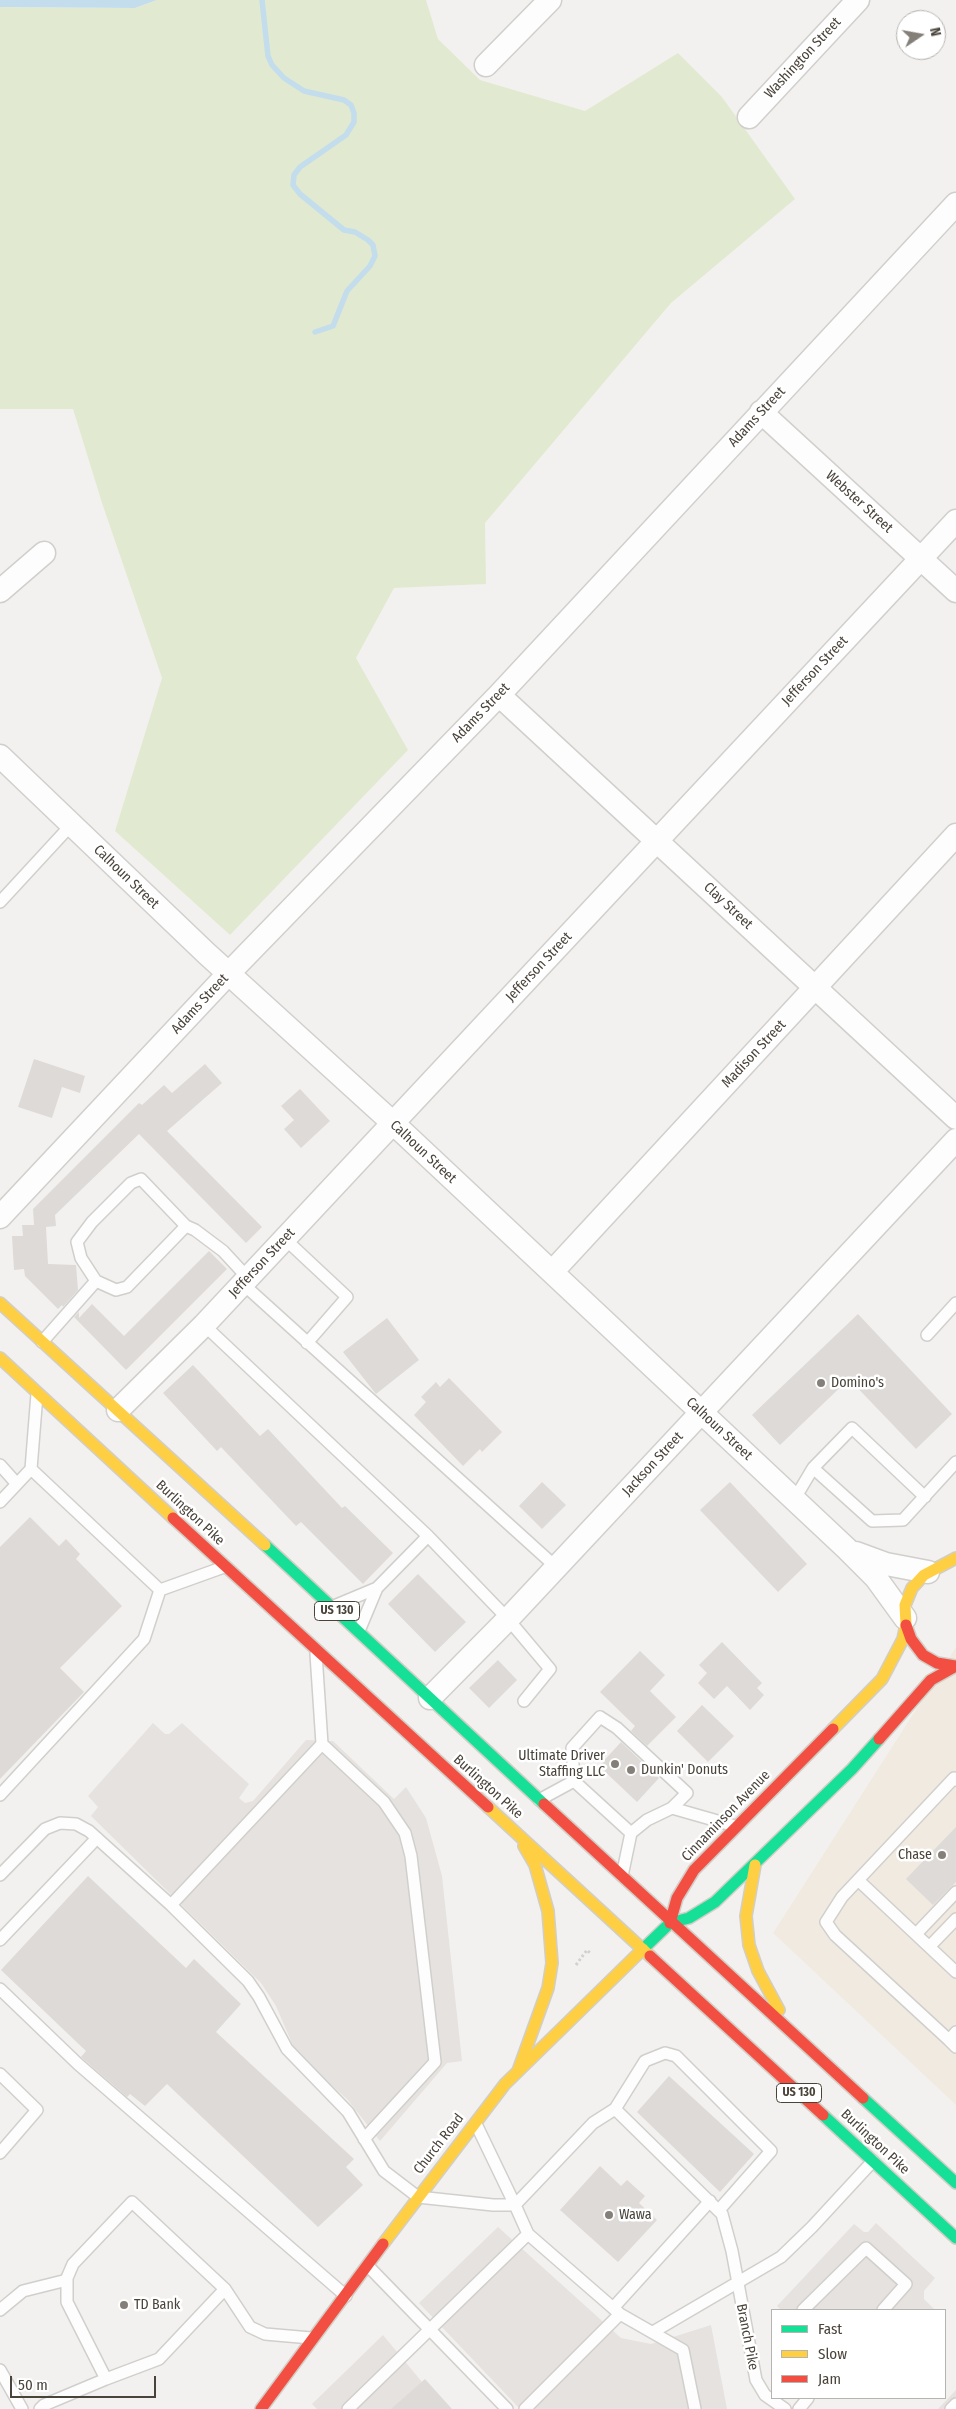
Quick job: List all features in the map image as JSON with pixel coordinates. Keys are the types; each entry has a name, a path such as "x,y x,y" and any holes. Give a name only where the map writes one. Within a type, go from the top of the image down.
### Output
{"main road":[{"name":"Burlington Pike","path":"0,1303 359,1631 670,1923 789,2029 956,2183"},
{"name":"Burlington Pike","path":"2,1364 38,1392 956,2238"},
{"name":"Cinnaminson Avenue","path":"670,1923 677,1898 694,1870 882,1679 900,1648 908,1596 918,1581 928,1572 954,1562"},
{"name":"Calhoun Street","path":"905,1622 911,1639 924,1655 938,1663 955,1666"},
{"path":"670,1923 689,1918 715,1902 852,1769 931,1680 955,1666"},
{"path":"518,1834 535,1865 548,1911 552,1963 548,1988 518,2071"},
{"path":"755,1865 746,1916 749,1945 758,1971 789,2029"},
{"name":"Church Road","path":"268,2406 312,2339 475,2122 518,2071 642,1948 670,1923"}],"street":[{"path":"486,65 550,0"},
{"name":"Washington Street","path":"749,117 858,0"},
{"name":"Adams Street","path":"0,1217 229,973 500,694 956,204"},
{"name":"Webster Street","path":"761,412 956,591"},
{"name":"Jefferson Street","path":"118,1410 246,1281 956,521"},
{"path":"0,591 44,554"},
{"name":"Clay Street","path":"500,694 956,1118"},
{"name":"Calhoun Street","path":"0,756 199,947 393,1123 846,1548 876,1578 905,1622"},
{"name":"Madison Street","path":"552,1272 956,835"},
{"name":"Jackson Street","path":"430,1698 508,1619 956,1140"},
{"name":"Calhoun Street","path":"846,1548 874,1561 928,1572"}],"lane":[{"path":"0,902 72,824"},
{"path":"186,1226 127,1287 116,1290 96,1281 81,1258 77,1242 92,1222 131,1183 141,1179 186,1226 195,1230 223,1251 246,1281 308,1343 556,1567"},
{"path":"285,1239 346,1297 308,1343"},
{"path":"42,1342 96,1281"},
{"path":"927,1335 956,1303"},
{"path":"204,1325 428,1536 508,1619 550,1669 524,1701"},
{"path":"0,1502 31,1469 38,1392"},
{"path":"794,1500 813,1468 852,1428 925,1497"},
{"path":"813,1468 872,1521 902,1520 956,1462"},
{"path":"0,1465 17,1484"},
{"path":"31,1469 160,1590"},
{"path":"332,1607 376,1588 428,1536"},
{"path":"160,1590 226,1566"},
{"path":"359,1631 376,1588"},
{"path":"0,1795 144,1639 160,1590"},
{"path":"316,1650 322,1744 384,1802 405,1834 411,1856 435,2062 364,2139"},
{"path":"622,1876 631,1833 647,1820 672,1808 688,1793 617,1728 600,1718 572,1748 574,1781 631,1833"},
{"path":"170,1905 322,1744"},
{"path":"954,2039 835,1935 826,1922 842,1897 955,1778"},
{"path":"539,1800 574,1781"},
{"path":"672,1808 737,1826"},
{"path":"0,1875 45,1829 60,1822 76,1824 97,1838 170,1905 248,1981 260,1997 286,2049 348,2112 384,2171 418,2197 494,2206 515,2205 593,2123 615,2109 645,2061 665,2053 676,2056 771,2151 718,2210 615,2109"},
{"path":"0,1940 97,1838"},
{"path":"858,1880 956,1972"},
{"path":"916,1934 956,1892"},
{"path":"930,1946 956,1919"},
{"path":"0,1989 78,2064 346,2296"},
{"path":"0,2074 37,2110 0,2153"},
{"path":"475,2122 528,2234 617,2311 683,2350 695,2409"},
{"path":"653,2332 736,2282 781,2258 873,2161"},
{"path":"106,2379 67,2302 67,2280 73,2264 132,2202 225,2289 250,2327 265,2334 312,2339"},
{"path":"525,2409 617,2311 710,2202"},
{"name":"Branch Pike","path":"718,2210 722,2214 732,2251 736,2282 758,2386 771,2401 784,2409"},
{"path":"348,2409 528,2234"},
{"path":"804,2309 866,2248 906,2284 884,2309"},
{"path":"368,2266 507,2409"},
{"path":"0,2310 23,2291 67,2280"},
{"path":"40,2409 44,2405 159,2359 225,2289"},
{"path":"0,2370 22,2409"},
{"path":"799,2409 807,2399"},
{"path":"951,2409 956,2404"}],"path":[{"path":"572,1971 587,1950 591,1954"}],"shaded area":[{"path":"956,1647 956,2105 773,1933"},
{"path":"153,1723 165,1734 169,1734 182,1723 249,1784 239,1798 245,1803 253,1801 306,1740 333,1741 394,1799 406,1787 426,1818 442,1876 462,2061 447,2063 380,2141 347,2099 297,2055 276,2006 261,1983 91,1816 98,1807 88,1796"},
{"path":"876,2223 935,2278 924,2291 924,2299 934,2309 780,2309 777,2306 854,2224 864,2232 868,2232"},
{"path":"498,2227 621,2338 651,2344 711,2325 727,2409 520,2409 419,2303"},
{"path":"383,2335 422,2382 393,2409 317,2409 312,2404"},
{"path":"956,2390 956,2409 938,2409"}],"green space":[{"path":"157,0 426,0 438,39 480,80 585,111 678,53 722,97 795,199 671,303 485,523 486,584 394,588 356,658 408,750 230,935 115,831 162,678 102,503 73,409 0,409 0,7 135,8"}],"water":[{"path":"0,0 157,0 135,8 0,7"}],"building":[{"path":"34,1059 85,1076 80,1093 62,1087 52,1118 18,1107"},
{"path":"205,1064 222,1083 167,1131 262,1227 246,1243 139,1134 55,1215 56,1226 46,1227 48,1264 76,1265 78,1290 63,1307 62,1305 58,1309 25,1276 24,1269 14,1270 12,1236 23,1236 22,1225 34,1225 33,1209 139,1103 142,1105 164,1085 172,1093"},
{"path":"300,1089 330,1121 301,1148 284,1129 294,1120 281,1106"},
{"path":"209,1251 227,1269 126,1370 74,1317 79,1312 79,1318 92,1304 124,1336"},
{"path":"858,1314 952,1414 916,1449 849,1379 780,1445 752,1415"},
{"path":"387,1318 419,1360 376,1394 343,1352"},
{"path":"193,1365 260,1436 268,1429 342,1508 345,1506 393,1553 363,1584 301,1522 296,1526 221,1447 217,1451 163,1393"},
{"path":"449,1378 502,1432 482,1452 480,1449 463,1466 414,1415 426,1402 421,1397 436,1382 440,1387"},
{"path":"542,1482 566,1505 542,1529 519,1506"},
{"path":"730,1482 807,1564 778,1592 700,1510"},
{"path":"30,1517 59,1546 66,1539 80,1554 76,1559 122,1606 60,1668 84,1692 0,1779 0,1547"},
{"path":"418,1574 466,1622 435,1652 388,1604"},
{"path":"722,1642 762,1683 757,1688 764,1695 750,1710 727,1686 714,1699 698,1683 707,1673 699,1665"},
{"path":"640,1651 665,1675 650,1691 676,1717 647,1746 631,1731 635,1726 600,1692"},
{"path":"498,1660 517,1680 489,1708 469,1688"},
{"path":"702,1705 734,1736 708,1762 677,1731"},
{"path":"621,1742 659,1778 637,1802 599,1766"},
{"name":"Chase","path":"956,1827 956,1882 933,1905 906,1879"},
{"path":"88,1876 186,1968 194,1959 241,2004 216,2032 354,2159 346,2167 363,2185 318,2227 167,2084 145,2106 130,2094 127,2097 81,2057 86,2051 1,1970"},
{"path":"669,2076 754,2154 720,2192 637,2112"},
{"name":"Wawa","path":"600,2166 621,2186 627,2180 645,2196 639,2203 657,2220 618,2262 560,2210"},
{"path":"425,2379 452,2409 391,2409"}],"waterway":[{"path":"262,0 268,56 272,65 284,78 304,91 344,100 351,105 354,113 354,122 346,135 300,167 294,175 293,185 300,194 344,230 355,232 368,240 373,245 375,256 370,266 347,291 333,326 315,332"}],"traffic: fast":[{"path":"265,1545 544,1804"},
{"path":"643,1949 670,1923 689,1918 715,1902 852,1769 879,1739"},
{"path":"863,2098 956,2183"},
{"path":"823,2115 956,2238"}],"traffic: slow":[{"path":"0,1303 265,1545"},
{"path":"0,1358 173,1518"},
{"path":"833,1729 882,1679 903,1639 906,1625 905,1605 912,1588 924,1575 956,1558"},
{"path":"488,1807 650,1956"},
{"path":"518,2071 548,1988 552,1963 548,1911 535,1865 524,1846"},
{"path":"755,1865 746,1916 749,1945 758,1971 779,2010"},
{"path":"383,2244 505,2084 643,1949"}],"traffic: jam":[{"path":"173,1518 488,1807"},
{"path":"906,1625 911,1639 923,1655 937,1663 955,1666"},
{"path":"879,1739 931,1680 956,1666"},
{"path":"670,1923 677,1898 694,1870 833,1729"},
{"path":"544,1804 863,2098"},
{"path":"650,1956 823,2115"},
{"path":"261,2409 383,2244"}],"place":[{"name":"Domino's","path":"821,1383"},
{"name":"Ultimate Driver Staffing LLC","path":"615,1764"},
{"name":"Dunkin' Donuts","path":"631,1770"},
{"name":"Chase","path":"942,1855"},
{"name":"Wawa","path":"609,2215"},
{"name":"TD Bank","path":"124,2305"}]}
